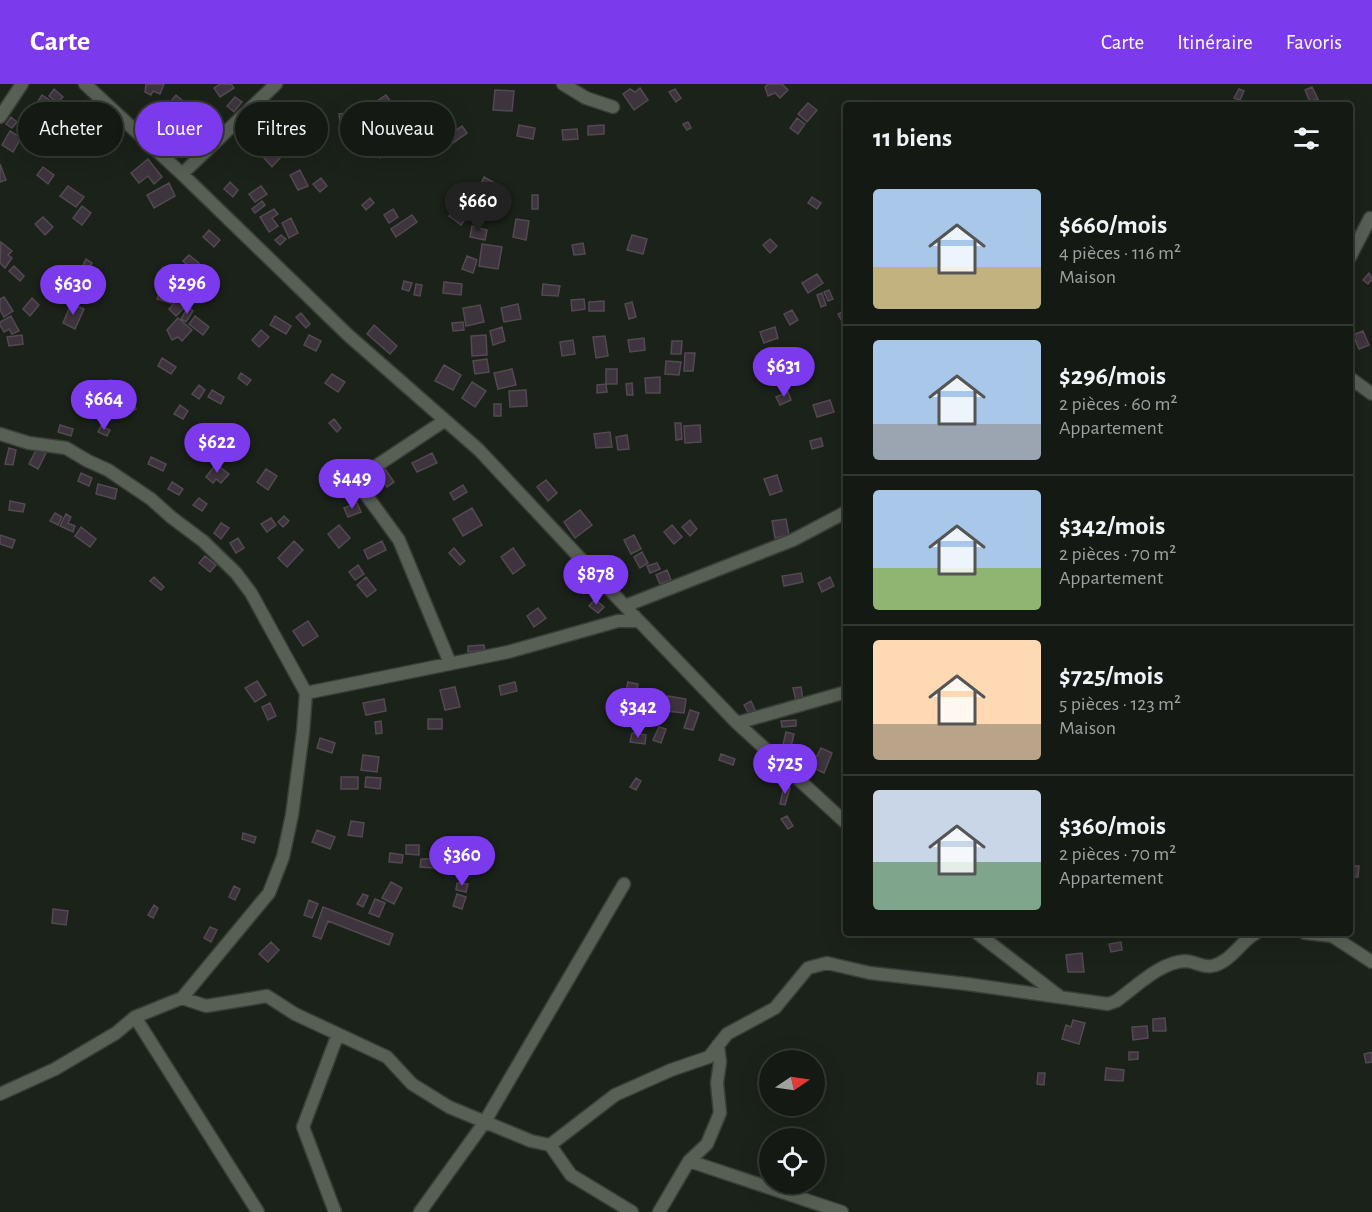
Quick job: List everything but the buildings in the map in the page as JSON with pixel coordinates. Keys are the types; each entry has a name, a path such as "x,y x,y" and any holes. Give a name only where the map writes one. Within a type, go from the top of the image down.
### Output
{"street":[{"path":"0,117 22,84"},
{"path":"85,84 183,174 348,335 479,450 737,723 843,820"},
{"path":"183,174 276,84"},
{"path":"563,84 586,98 613,107"},
{"path":"1353,250 1370,218"},
{"path":"1353,380 1372,394"},
{"path":"444,421 361,476 359,485 399,540 450,663"},
{"path":"0,434 29,443 66,448 108,470 151,499 203,541 236,573 251,593 306,693 292,815 283,856 269,893 182,998 135,1017 116,1033 55,1069 0,1094"},
{"path":"625,606 793,540 843,514"},
{"path":"306,693 508,652 618,621 639,621"},
{"path":"737,723 843,693"},
{"path":"420,1212 484,1123 624,884"},
{"path":"981,936 1060,997"},
{"path":"550,1145 615,1095 671,1070 709,1057 727,1034 775,1008 808,968 827,963 870,973 1108,1004 1116,1001 1165,966 1185,961 1210,967 1227,959 1251,936"},
{"path":"1332,936 1372,962"},
{"path":"182,998 206,1006 267,996 295,1014 387,1057 412,1084 449,1107 531,1141 550,1145 571,1175 632,1212"},
{"path":"135,1017 258,1212"},
{"path":"335,1212 303,1127 338,1034"},
{"path":"659,1212 689,1161 707,1144 720,1113 717,1083 720,1062 718,1045"},
{"path":"689,1161 842,1212"}]}
